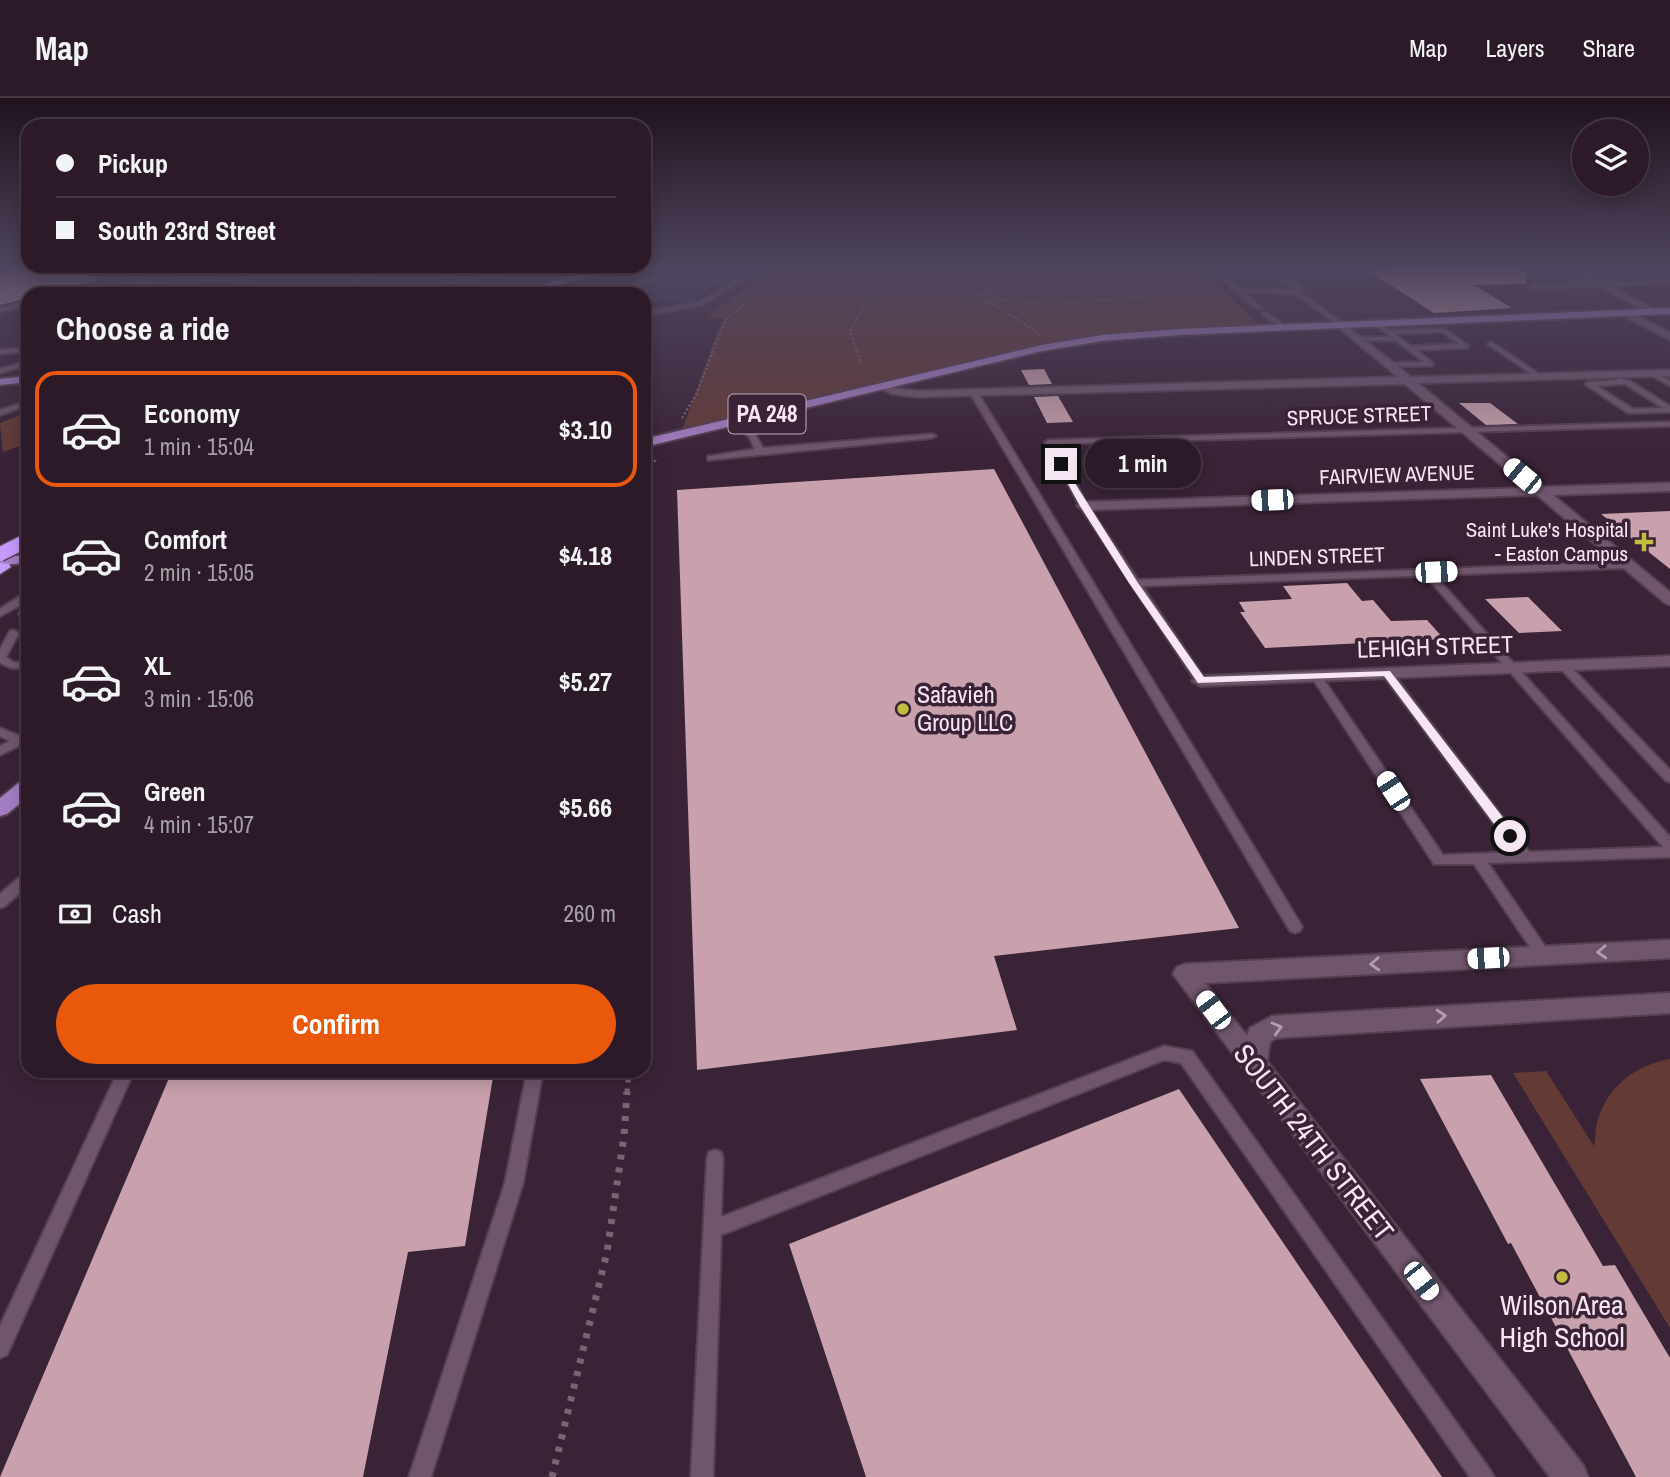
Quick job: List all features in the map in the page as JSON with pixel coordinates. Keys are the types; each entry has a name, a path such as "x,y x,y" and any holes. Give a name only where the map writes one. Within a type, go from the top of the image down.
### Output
{"highway":[{"path":"1,560 21,545"},
{"path":"1,560 21,558"}],"main road":[{"name":"PA 248","path":"651,441 1042,348 1156,333 1224,330"},
{"path":"1,560 21,551"},
{"path":"0,809 21,792"}],"street":[{"path":"1349,330 1670,600"},
{"path":"1664,331 1670,337"},
{"path":"884,387 904,393 974,393 1670,373"},
{"name":"FAIRVIEW AVENUE","path":"1084,506 1670,487"},
{"name":"LEHIGH STREET","path":"1202,681 1670,661"},
{"path":"1544,955 1670,949"},
{"name":"SOUTH 24TH STREET","path":"1544,955 1185,974 1571,1477"},
{"path":"1254,1063 1259,1036 1272,1027 1670,1003"}],"lane":[{"path":"1439,330 1442,334"},
{"path":"1389,332 1442,334 1453,337 1466,346 1410,348"},
{"path":"1389,332 1431,363 1389,365"},
{"path":"1359,339 1421,338"},
{"path":"1491,344 1540,377"},
{"path":"0,350 21,348"},
{"path":"0,370 5,379 21,369"},
{"path":"1653,374 1670,384"},
{"path":"1615,375 1669,408"},
{"path":"1628,383 1589,384 1652,425"},
{"path":"974,393 1295,927"},
{"path":"0,413 19,405"},
{"path":"1631,411 1669,408"},
{"path":"738,421 752,436 760,451"},
{"name":"SPRUCE STREET","path":"1049,442 1670,424"},
{"path":"711,458 760,451 932,436"},
{"path":"1049,442 1084,506 1202,681"},
{"name":"LINDEN STREET","path":"1134,583 1628,565"},
{"path":"1434,580 1670,846"},
{"path":"0,613 21,602"},
{"path":"13,633 0,658 11,665 21,666"},
{"path":"1563,666 1670,778"},
{"path":"1387,673 1526,857"},
{"path":"1316,676 1439,860 1670,852"},
{"path":"0,732 21,741"},
{"path":"0,751 21,743"},
{"path":"1477,859 1544,955"},
{"path":"0,902 21,884"},
{"path":"713,1229 1164,1053 1186,1056 1482,1477"},
{"path":"0,1348 123,1078"},
{"path":"420,1477 514,1183 534,1078"},
{"path":"702,1477 715,1158"}],"path":[{"path":"684,425 683,414 696,395 719,330"},
{"path":"851,330 849,334 860,361"},
{"path":"1034,330 1046,338"},
{"path":"651,462 664,457"},
{"path":"552,1477 607,1252 624,1136 628,1078"}],"shaded area":[{"path":"719,330 1226,330 1179,332 1056,345 677,435 684,425"},
{"path":"21,415 21,446 3,452 0,423"},
{"path":"1670,1059 1670,1328 1513,1073 1546,1071 1594,1146 1596,1125 1609,1096 1635,1072"}],"building":[{"path":"1044,369 1052,384 1029,385 1021,370"},
{"path":"1058,396 1073,422 1047,423 1034,397"},
{"path":"1459,403 1490,403 1518,424 1486,425"},
{"name":"Safavieh Group LLC","path":"994,469 1239,928 994,956 1017,1030 697,1070 677,490"},
{"path":"1670,511 1670,569 1601,514"},
{"path":"1347,583 1362,601 1373,600 1391,621 1427,620 1444,639 1265,648 1240,612 1245,612 1239,602 1292,599 1283,586"},
{"path":"1528,597 1562,631 1519,633 1485,599"},
{"path":"1491,1075 1603,1266 1615,1265 1670,1358 1670,1477 1636,1477 1420,1079"},
{"path":"169,1078 493,1078 465,1246 408,1252 363,1477 0,1477"},
{"path":"1179,1089 1442,1477 866,1477 789,1244"}],"place":[{"name":"Saint Luke's Hospital - Easton Campus","path":"1644,542"},
{"name":"Safavieh Group LLC","path":"903,709"},
{"name":"Wilson Area High School","path":"1562,1277"}],"route":[{"path":"1061,464 1084,506 1134,583 1202,681 1387,673 1510,836"}]}
